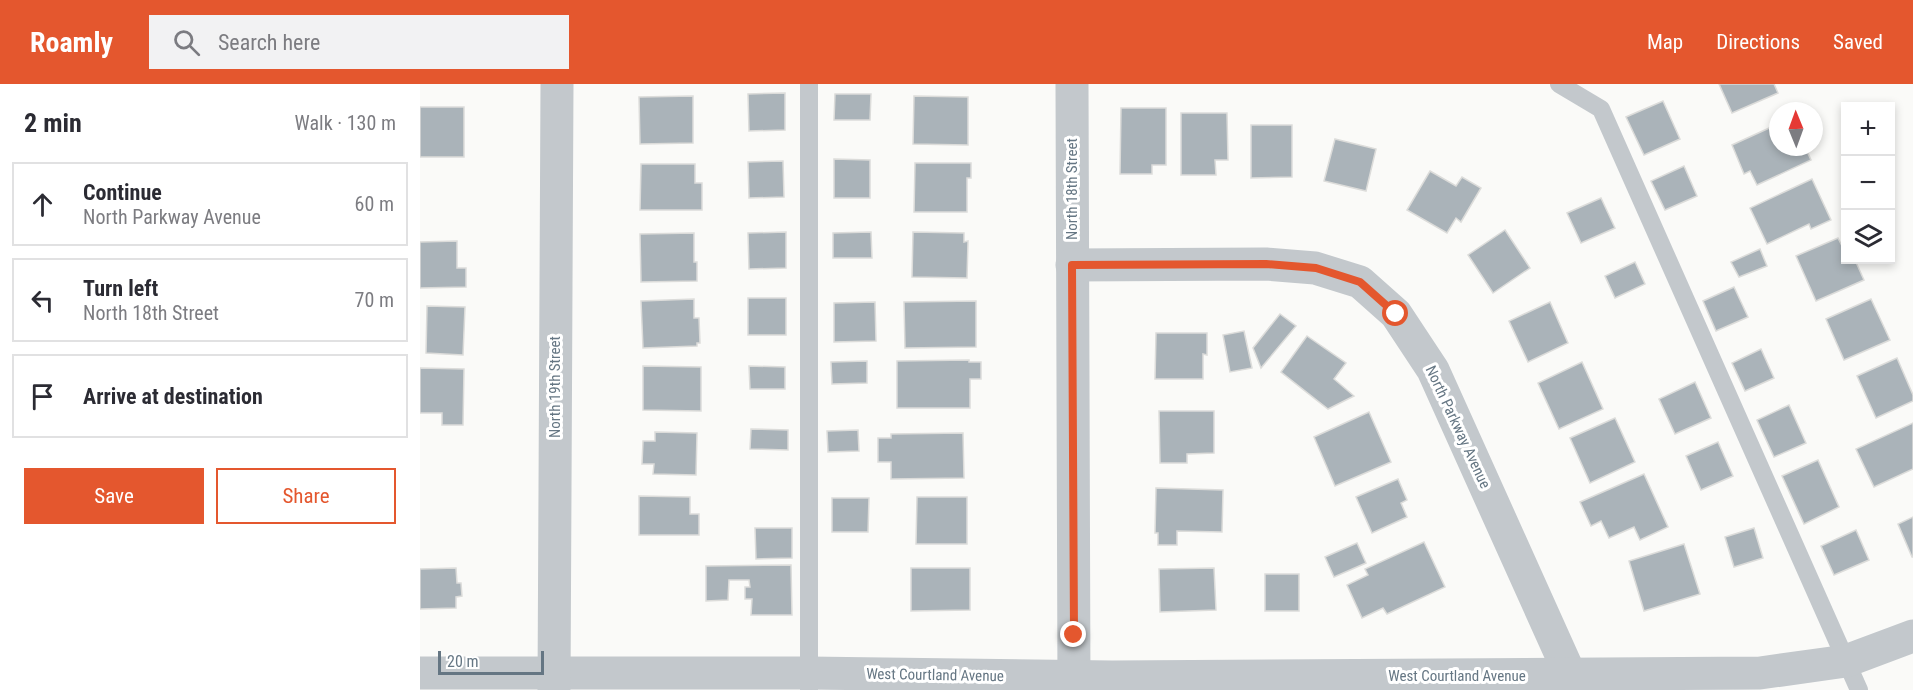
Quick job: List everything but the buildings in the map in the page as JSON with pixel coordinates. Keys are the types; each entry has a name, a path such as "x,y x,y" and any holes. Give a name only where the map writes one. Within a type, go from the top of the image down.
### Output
{"street":[{"name":"North 19th Street","path":"554,681 557,84"},
{"name":"North 18th Street","path":"1071,84 1074,683"},
{"name":"North Parkway Avenue","path":"1072,265 1266,264 1316,268 1360,282 1396,314 1433,370 1573,683"},
{"name":"West Courtland Avenue","path":"420,673 554,681 1573,683 1760,673 1853,676 1913,636"}],"lane":[{"path":"809,84 809,681"},
{"path":"1559,84 1601,110 1853,676"}],"route":[{"path":"1074,635 1072,265 1266,264 1316,268 1360,282 1396,314"}]}
